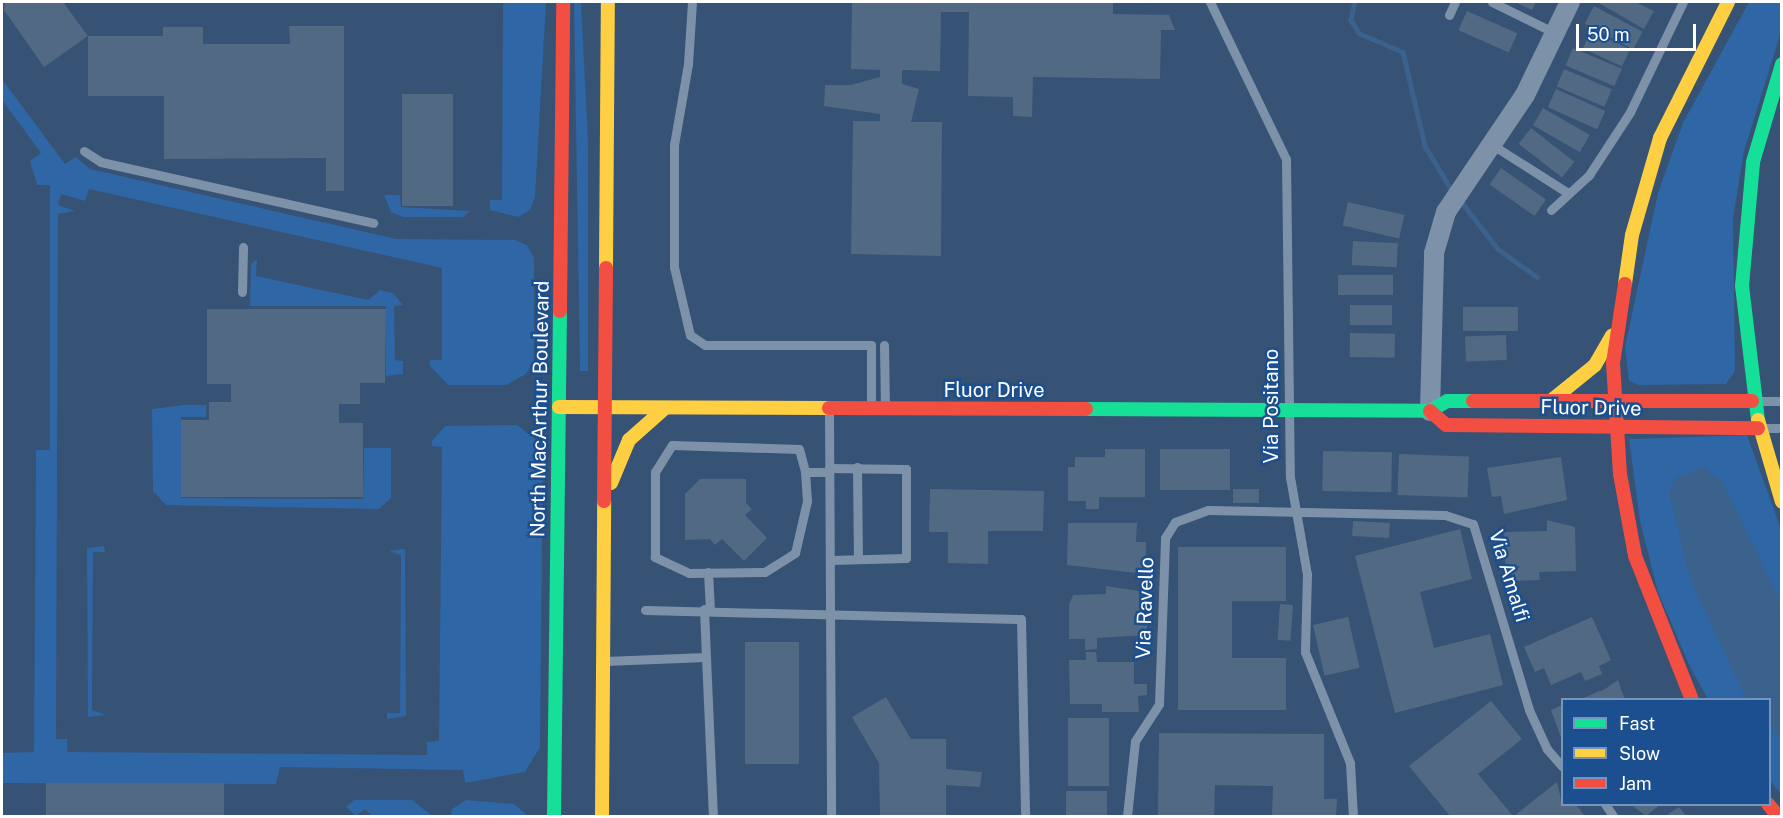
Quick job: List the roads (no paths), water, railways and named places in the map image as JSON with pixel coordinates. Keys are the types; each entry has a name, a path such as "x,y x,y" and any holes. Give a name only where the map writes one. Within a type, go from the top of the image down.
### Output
{"main road":[{"name":"North MacArthur Boulevard","path":"554,816 563,2"},
{"path":"602,816 608,2"},
{"path":"1692,698 1635,556 1615,429 1615,326 1632,235 1660,138 1728,2"},
{"path":"1782,64 1761,127 1745,220 1743,319 1752,401 1758,428 1782,502"},
{"path":"1552,400 1595,365 1615,326"},
{"name":"Fluor Drive","path":"559,407 1430,411 1447,401 1614,399 1752,401"},
{"path":"604,507 629,440 664,409"},
{"name":"Fluor Drive","path":"1430,411 1446,425 1615,429 1758,428"}],"street":[{"path":"1430,411 1431,295 1442,225 1471,170 1525,95 1553,32 1570,2"}],"lane":[{"path":"692,2 688,64 674,145 674,267 690,335 705,345 871,345 878,410"},
{"name":"Via Positano","path":"1210,2 1286,159 1290,477 1299,511 1307,574 1305,652 1350,763 1353,816"},
{"path":"1449,15 1455,2"},
{"path":"1492,2 1553,32"},
{"path":"1551,210 1589,175 1629,112 1683,2"},
{"path":"1491,144 1568,193"},
{"path":"84,151 101,162 373,223"},
{"path":"243,247 243,292"},
{"path":"878,410 885,345"},
{"path":"1752,401 1782,401"},
{"path":"829,410 831,816"},
{"path":"1758,428 1782,428"},
{"path":"672,445 799,449 805,472 807,501 795,553 764,572 689,573 655,557 655,472 672,445"},
{"path":"857,467 858,559"},
{"path":"805,472 857,467 906,469 906,558 830,560"},
{"name":"Via Ravello","path":"1127,816 1135,741 1159,704 1165,537 1175,522 1208,510 1299,511"},
{"name":"Via Amalfi","path":"1299,511 1445,515 1473,524 1529,710 1547,749 1561,764"},
{"path":"708,572 706,657 713,816"},
{"path":"645,610 707,609 1021,619 1025,816"},
{"path":"603,661 706,657"}],"waterway":[{"path":"1355,2 1351,20 1359,33 1403,52 1425,146 1453,192"},
{"path":"1460,200 1498,249 1537,277"}]}
